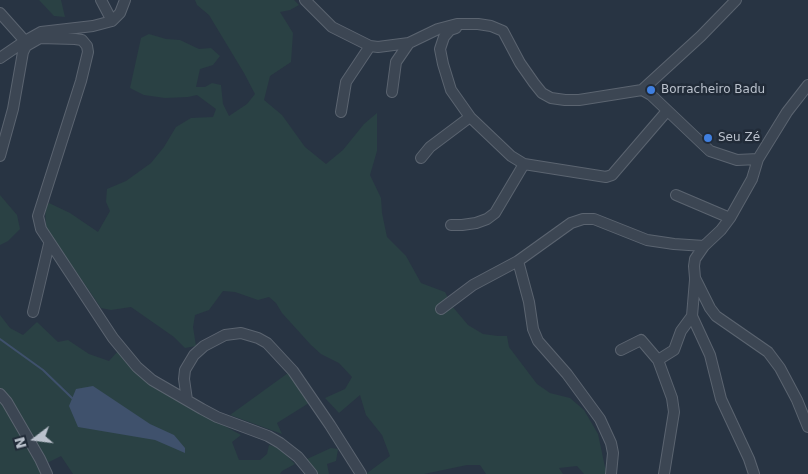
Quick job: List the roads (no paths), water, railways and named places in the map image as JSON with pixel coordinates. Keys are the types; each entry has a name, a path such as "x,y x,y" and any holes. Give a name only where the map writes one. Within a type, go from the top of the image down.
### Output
{"street":[{"path":"101,0 112,21"},
{"path":"0,58 24,41 41,32 93,26 112,21 120,13 125,0"},
{"path":"305,0 332,27 370,46 408,44 438,29 457,24 490,26 503,31 520,63 542,93 551,98 565,100 579,100 642,90 701,36 736,0"},
{"path":"0,13 24,41"},
{"path":"490,26 455,28 444,37 440,49 445,73 451,90 470,117 511,156 524,164 606,177 612,175 667,111"},
{"path":"0,156 13,109 23,52 26,46 40,38 75,38 82,40 88,52 81,81 38,216 40,229 113,338 137,368 170,392 217,417 268,436 298,457 312,474"},
{"path":"392,92 396,62 408,44"},
{"path":"341,112 346,82 370,46"},
{"path":"754,474 721,399 710,355 692,316 694,266 695,259 704,246 721,230 730,218 752,179 758,159 787,112 808,84"},
{"path":"642,90 710,151 737,160 758,159"},
{"path":"421,158 430,147 470,117"},
{"path":"451,225 476,223 487,219 495,213 524,164"},
{"path":"676,195 730,218"},
{"path":"441,308 472,286 518,261 571,223 582,219 594,219 647,240 704,246"},
{"path":"34,312 49,244"},
{"path":"518,261 538,341 567,374 608,433 613,453 611,474"},
{"path":"695,278 716,316 768,352 780,368 793,392 808,427"},
{"path":"658,360 674,350 681,331 692,316"},
{"path":"187,400 184,379 185,370 194,355 204,346 225,335 241,333 258,338 267,343 293,371 362,474"},
{"path":"621,350 640,340 658,360 672,398 674,412 664,474"},
{"path":"0,394 7,402 47,474"}],"water":[{"path":"93,386 150,424 174,435 185,448 185,453 155,440 78,427 69,406 76,389"}],"waterway":[{"path":"0,339 43,370 72,398"}],"place":[{"name":"Borracheiro Badu","path":"651,90"},
{"name":"Seu Zé","path":"708,138"}]}
